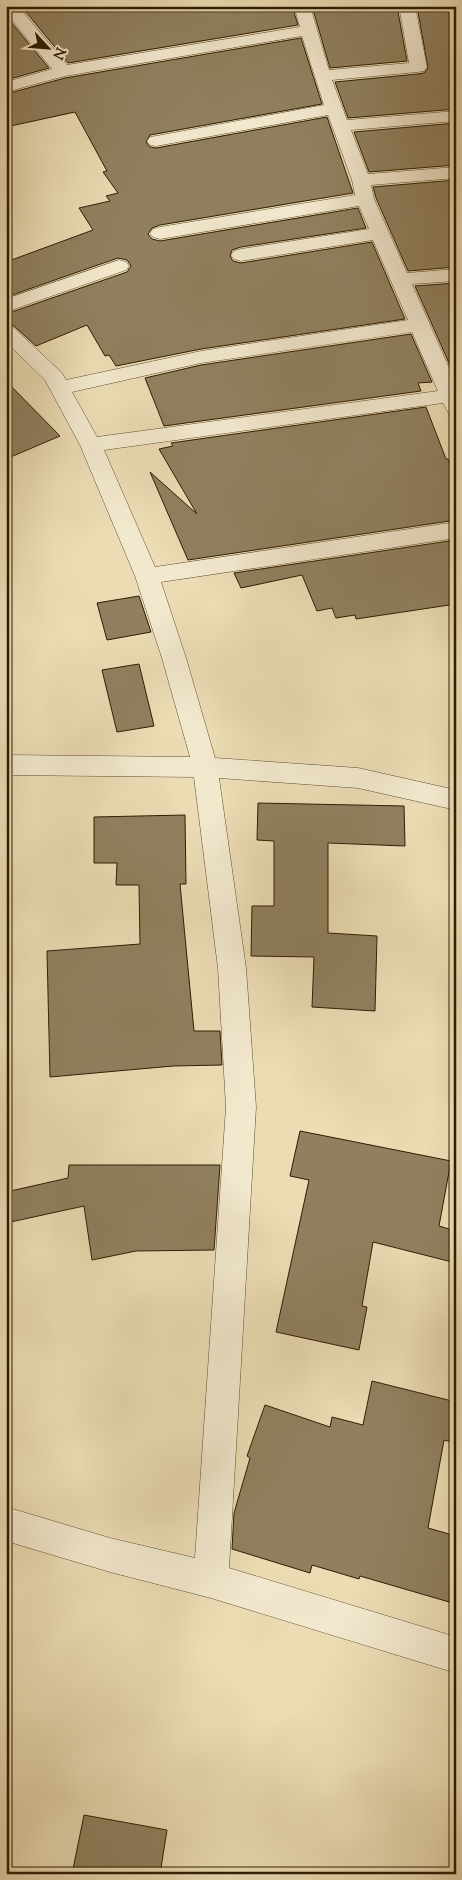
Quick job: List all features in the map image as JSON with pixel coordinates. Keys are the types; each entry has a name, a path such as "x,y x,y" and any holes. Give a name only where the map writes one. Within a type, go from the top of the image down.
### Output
{"street":[{"path":"10,6 63,71"},
{"path":"91,445 454,400 418,325 365,199 361,180 341,126 332,108 302,6"},
{"path":"322,76 418,67 407,6"},
{"path":"6,87 63,71 309,30"},
{"path":"156,141 332,108"},
{"path":"341,126 456,116"},
{"path":"361,180 456,172"},
{"path":"160,233 365,199"},
{"path":"241,255 380,234"},
{"path":"6,306 119,266"},
{"path":"399,279 456,275"},
{"path":"60,388 201,357 418,325"},
{"path":"6,331 54,377 68,406 91,445 147,576 174,658 205,767 232,968 241,1107 211,1580"},
{"path":"147,576 456,530"},
{"path":"6,765 205,767 358,778 456,800"},
{"path":"6,1524 110,1555 211,1580 456,1655"}],"building":[{"path":"21,6 292,6 298,25 68,63"},
{"path":"312,6 397,6 407,61 330,68"},
{"path":"417,6 456,6 456,81 449,82 456,98 456,109 348,118 335,82 418,74 424,73 428,68"},
{"path":"6,16 49,68 6,80"},
{"path":"301,38 322,104 150,135 146,142 150,147 156,148 327,117 353,193 160,225 152,228 148,234 152,239 160,241 358,208 366,228 241,247 232,250 230,256 233,261 241,263 372,242 405,319 201,349 116,366 109,355 105,356 87,325 36,346 14,326 6,323 6,314 127,272 131,266 127,260 118,258 6,297 6,262 93,230 79,208 110,201 106,196 118,193 103,172 107,171 75,112 6,127 6,94 65,78"},
{"path":"456,123 456,165 369,172 354,132"},
{"path":"456,180 456,267 408,271 373,187"},
{"path":"456,283 456,379 415,286"},
{"path":"411,334 432,382 418,383 421,391 164,426 145,378 201,365"},
{"path":"6,381 60,436 6,459"},
{"path":"426,407 446,459 448,459 456,478 456,520 188,560 150,472 197,514 159,449 173,446 171,443"},
{"path":"456,540 456,604 356,619 355,615 336,618 332,608 317,611 302,575 241,588 234,573"},
{"path":"139,596 151,632 107,640 97,603"},
{"path":"139,664 154,726 117,732 102,670"},
{"path":"258,803 404,806 405,846 328,843 328,933 377,936 375,1011 312,1007 314,957 251,956 252,906 274,906 274,841 257,840"},
{"path":"185,815 186,884 180,884 194,1031 220,1031 222,1065 173,1066 50,1077 47,951 140,944 139,885 116,885 117,863 94,863 94,817"},
{"path":"300,1131 451,1161 439,1226 456,1231 456,1263 373,1242 362,1306 367,1307 359,1350 276,1332 309,1180 290,1176"},
{"path":"69,1165 220,1165 214,1250 136,1251 92,1260 84,1206 6,1223 6,1192 68,1178"},
{"path":"372,1381 456,1402 456,1443 444,1440 428,1528 456,1536 456,1604 360,1576 359,1579 312,1565 310,1573 232,1549 234,1513 250,1458 247,1456 265,1405 330,1427 332,1417 363,1425"},
{"path":"84,1815 167,1830 160,1874 72,1874"}]}
